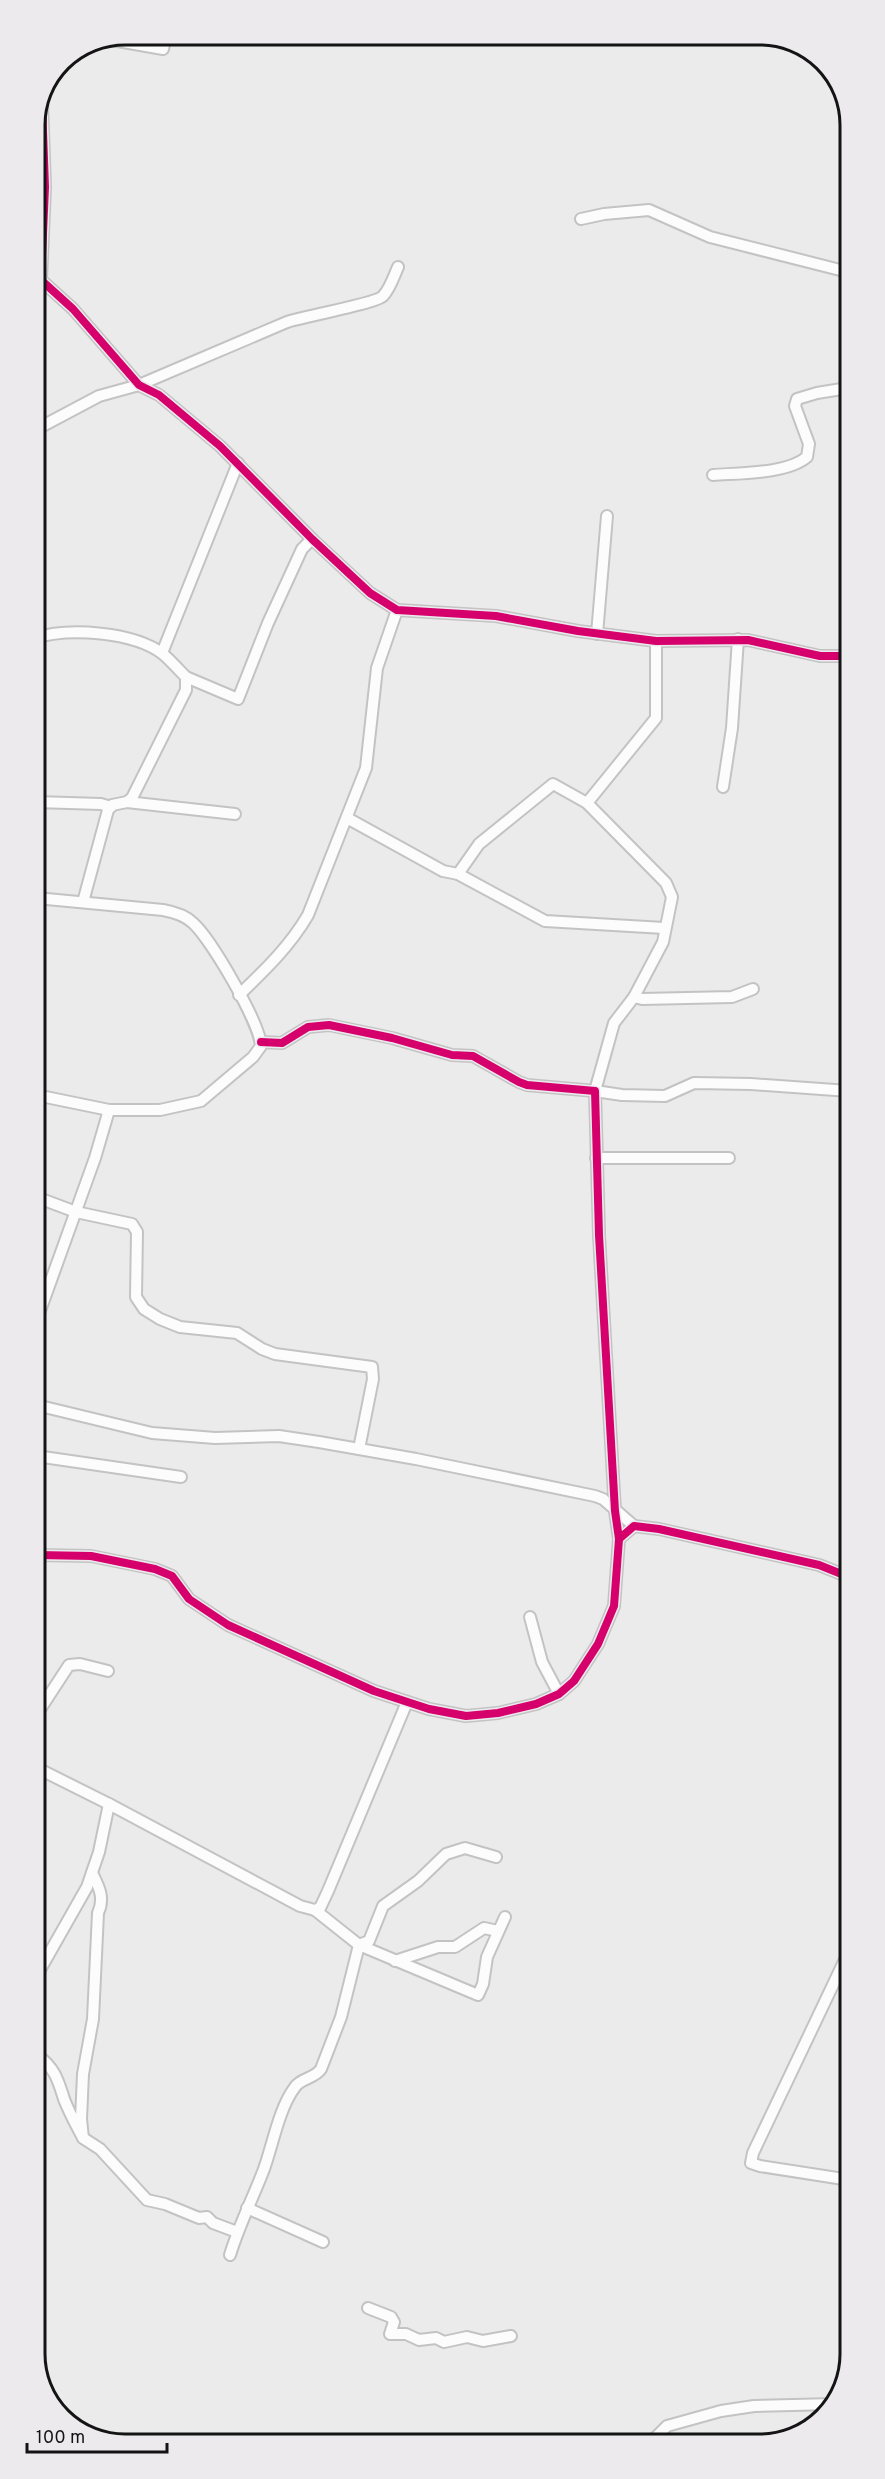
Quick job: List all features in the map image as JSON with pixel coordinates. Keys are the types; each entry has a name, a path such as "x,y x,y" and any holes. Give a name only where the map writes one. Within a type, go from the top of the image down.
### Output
{"street":[{"path":"140,45 162,49 163,45"},
{"path":"580,219 604,214 649,210 710,237 840,270"},
{"path":"45,425 99,396 138,385 287,322 312,314 377,301 387,290 398,267"},
{"path":"45,286 73,309 138,385 159,395 238,464 312,539 370,593 397,610 496,616 597,634 656,641 738,639 768,643 820,656 840,656"},
{"path":"713,475 776,469 799,464 807,457 809,444 795,405 798,399 840,389"},
{"path":"162,653 238,464"},
{"path":"597,634 607,516"},
{"path":"45,636 68,631 92,632 147,646 162,653 186,677 238,699 268,623 302,549 312,539"},
{"path":"239,995 280,955 298,933 308,915 366,768 377,668 397,610"},
{"path":"723,787 732,728 738,639"},
{"path":"588,803 656,718 656,641"},
{"path":"45,802 101,804 111,807 132,798 186,690 186,677"},
{"path":"45,1555 92,1556 172,1576 189,1599 228,1625 374,1690 429,1709 466,1716 498,1713 536,1704 559,1694 587,1664 608,1626 614,1606 619,1539 615,1511 596,1158 595,1091 614,1023 634,997 663,942 672,897 666,883 588,803 553,784 479,844 458,874"},
{"path":"127,802 235,814"},
{"path":"83,902 111,807"},
{"path":"347,818 443,871 458,874 545,921 664,928"},
{"path":"45,899 163,910 183,916 199,929 258,1029 261,1042 259,1051 201,1101 189,1106 146,1111 109,1110 45,1097"},
{"path":"634,997 642,999 732,997 753,989"},
{"path":"261,1042 282,1043 308,1027 328,1025 452,1055 473,1056 527,1085 622,1095 665,1096 694,1083 751,1084 840,1090"},
{"path":"45,1293 76,1212 109,1110"},
{"path":"596,1158 729,1158"},
{"path":"45,1200 76,1212 127,1221 135,1228 136,1298 152,1315 180,1327 237,1332 262,1349 275,1354 372,1367 373,1379 359,1449"},
{"path":"45,1407 152,1433 215,1438 279,1436 359,1449 595,1496 603,1499 634,1526 659,1529 819,1565 840,1573"},
{"path":"45,1457 181,1477"},
{"path":"619,1539 634,1526"},
{"path":"530,1617 542,1662 559,1694"},
{"path":"45,1702 69,1665 80,1664 108,1671"},
{"path":"315,1910 320,1908 328,1892 407,1702"},
{"path":"45,1772 300,1906 315,1910 359,1945 478,1995 483,1984 487,1957 505,1917"},
{"path":"45,1959 82,1897 92,1873 109,1804"},
{"path":"359,1945 369,1941 383,1906 418,1881 446,1854 465,1848 496,1857"},
{"path":"83,2138 81,2119 83,2074 93,2019 98,1913 102,1904 100,1890 92,1873"},
{"path":"395,1961 438,1947 455,1947 484,1928 498,1931"},
{"path":"230,2255 296,2085 316,2076 321,2069 341,2017 359,1945"},
{"path":"840,1970 753,2153 751,2163 840,2178"},
{"path":"45,2061 61,2085 64,2098 83,2138 100,2149 147,2200 165,2204 199,2218 207,2217 213,2223 237,2232"},
{"path":"247,2208 323,2242"},
{"path":"368,2308 391,2318 394,2322 390,2334 406,2334 419,2340 435,2338 444,2342 467,2337 483,2341 511,2336"},
{"path":"659,2434 667,2426 721,2411 754,2406 823,2404"}],"cycle path":[{"path":"45,284 73,309 139,385 159,395 220,446 312,539 370,593 397,610 496,616 578,631 656,641 748,640 820,656 840,656"},
{"path":"261,1042 282,1043 308,1027 329,1025 392,1038 452,1055 473,1056 527,1085 595,1091 599,1235 615,1511 619,1539"},
{"path":"45,1555 91,1556 155,1569 172,1576 189,1599 228,1625 374,1691 429,1709 466,1716 498,1713 536,1704 559,1694 574,1681 598,1644 614,1606 619,1539 634,1526 659,1529 819,1565 840,1573"}]}
